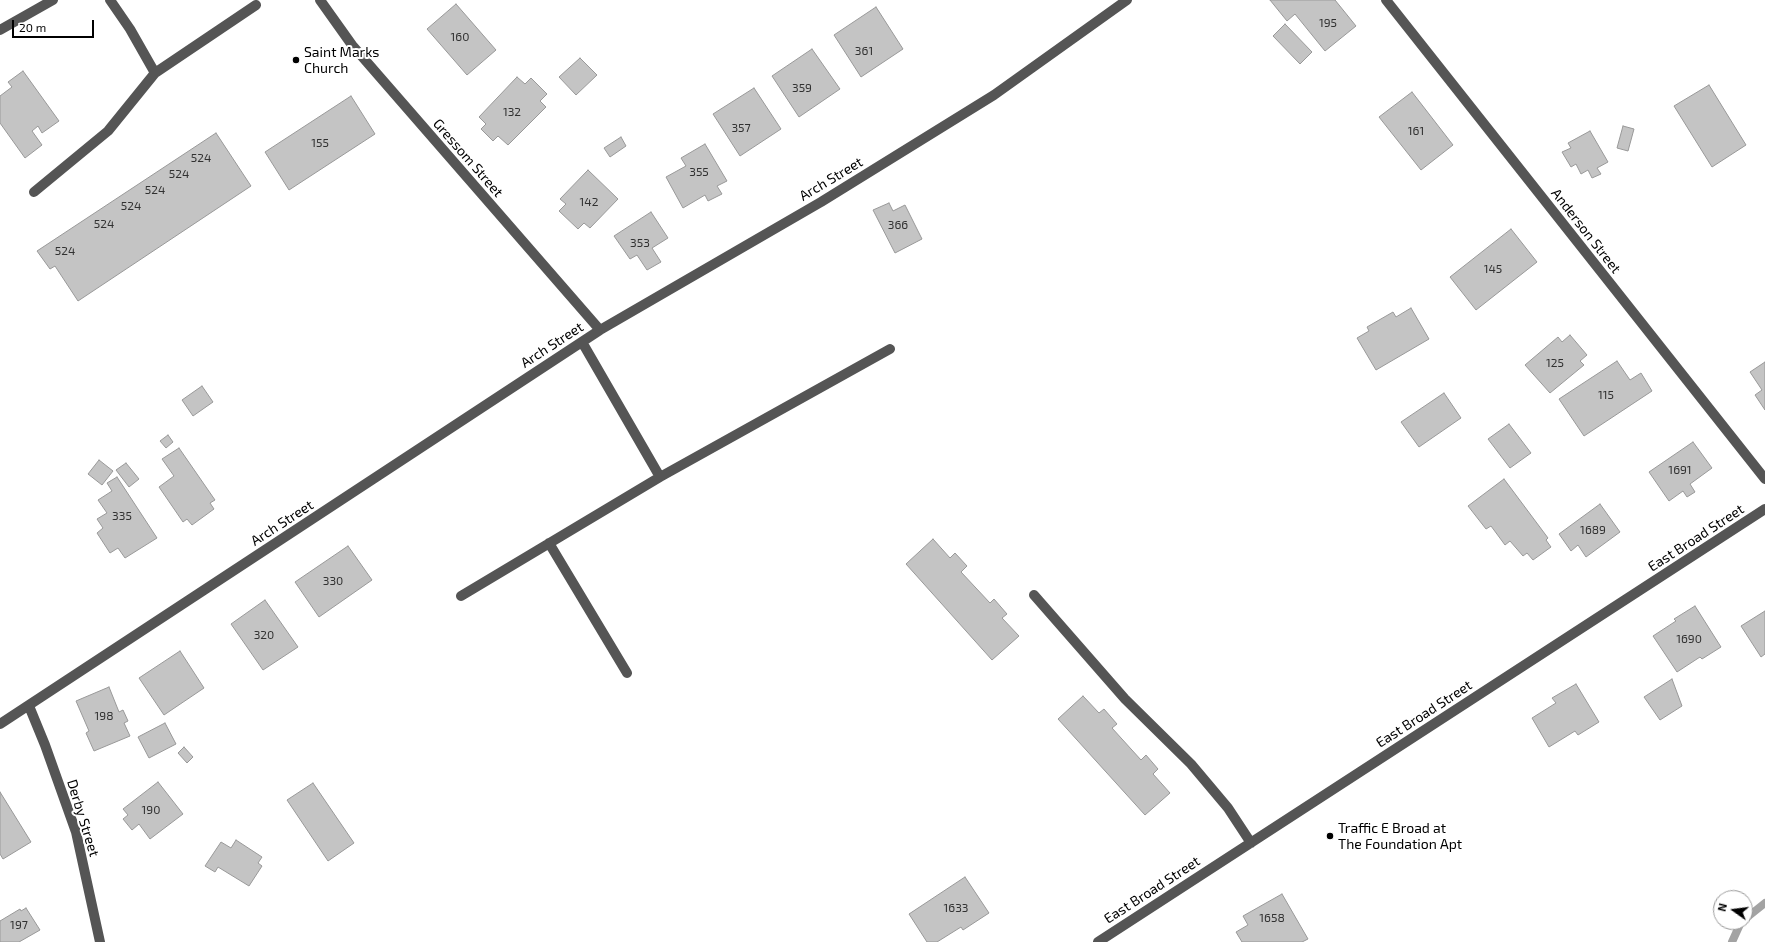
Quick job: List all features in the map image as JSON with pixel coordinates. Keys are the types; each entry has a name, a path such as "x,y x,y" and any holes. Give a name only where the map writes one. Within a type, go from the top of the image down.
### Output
{"street":[{"path":"0,30 53,0"},
{"path":"110,0 130,29 155,73"},
{"name":"Gressom Street","path":"320,0 352,45 600,330"},
{"name":"Arch Street","path":"0,724 600,330 821,202 994,95 1126,0"},
{"name":"Anderson Street","path":"1386,0 1765,479"},
{"path":"34,192 108,131 155,73 256,5"},
{"path":"582,342 660,477"},
{"path":"461,596 660,477 890,349"},
{"name":"East Broad Street","path":"1098,942 1765,509"},
{"path":"549,543 627,673"},
{"path":"1034,595 1125,699 1192,764 1228,808 1251,843"},
{"name":"Derby Street","path":"29,706 45,744 76,832 100,942"}],"building":[{"path":"1270,0 1335,0 1356,26 1325,51 1295,14 1287,21"},
{"path":"456,4 496,50 467,75 427,29"},
{"path":"876,7 903,49 861,77 834,35"},
{"path":"1285,24 1312,52 1300,64 1273,36"},
{"path":"812,49 840,89 799,117 772,76"},
{"path":"580,58 597,75 576,95 559,77"},
{"path":"23,71 59,121 42,133 38,126 32,131 42,145 25,158 0,123 0,96 12,87 8,82"},
{"path":"517,77 525,84 531,78 547,94 540,101 546,107 508,145 498,136 493,141 481,129 486,124 479,117"},
{"path":"1709,85 1746,145 1712,167 1674,106"},
{"path":"754,88 781,129 740,156 713,114"},
{"path":"1412,92 1453,145 1421,170 1379,117"},
{"path":"351,96 375,134 289,190 265,152"},
{"path":"1623,126 1634,129 1628,151 1617,148"},
{"path":"1590,131 1608,162 1597,168 1601,174 1592,178 1588,170 1581,174 1576,164 1571,167 1562,152 1571,148 1568,143"},
{"path":"216,133 251,186 78,301 55,266 50,269 37,251"},
{"path":"621,137 626,146 610,157 604,148"},
{"path":"705,144 727,181 717,186 722,194 708,201 705,195 683,208 666,177 686,166 681,158"},
{"path":"588,170 618,199 590,228 584,223 578,229 559,211 566,204 560,199"},
{"path":"889,203 893,211 905,205 922,239 895,253 873,210"},
{"path":"651,212 668,238 652,248 661,262 647,270 637,255 630,259 614,236"},
{"path":"1511,229 1537,262 1476,310 1450,277"},
{"path":"1411,308 1429,339 1376,370 1357,338 1369,331 1367,327 1393,312 1396,317"},
{"path":"1570,335 1587,355 1580,361 1584,365 1550,393 1525,365 1558,337 1562,342"},
{"path":"1617,361 1630,380 1641,373 1652,391 1584,436 1559,399"},
{"path":"1765,362 1765,410 1755,395 1762,390 1750,372"},
{"path":"202,386 213,402 193,416 182,400"},
{"path":"1444,393 1461,418 1419,447 1401,422"},
{"path":"1509,424 1531,453 1510,468 1488,439"},
{"path":"168,435 173,442 166,448 160,441"},
{"path":"1693,442 1712,468 1690,484 1695,492 1687,497 1683,491 1669,501 1649,472"},
{"path":"179,448 215,500 210,503 214,509 192,525 187,519 183,522 159,487 174,476 162,459"},
{"path":"99,460 113,471 102,485 88,474"},
{"path":"126,463 139,479 129,487 116,470"},
{"path":"117,477 157,538 125,558 118,548 110,553 97,533 103,528 97,519 107,513 98,500 112,491 107,483"},
{"path":"1504,479 1548,538 1546,540 1551,547 1533,560 1527,553 1523,556 1510,541 1505,545 1491,526 1486,529 1468,506"},
{"path":"1600,504 1620,532 1586,557 1578,545 1571,551 1559,534"},
{"path":"933,539 950,558 955,553 967,566 961,572 990,603 994,599 1007,614 1002,618 1019,636 992,660 906,564"},
{"path":"348,546 372,580 319,617 295,582"},
{"path":"265,600 298,647 263,670 231,624"},
{"path":"1695,606 1721,647 1702,659 1700,657 1677,672 1653,636 1676,621 1674,619"},
{"path":"1765,611 1765,654 1761,657 1741,626"},
{"path":"180,651 204,688 164,715 139,678"},
{"path":"1672,679 1682,706 1660,720 1644,697"},
{"path":"1576,684 1599,722 1578,735 1575,731 1549,747 1532,718 1556,703 1552,698"},
{"path":"109,687 119,712 123,710 128,721 124,723 130,736 94,751 86,733 89,731 76,701"},
{"path":"1083,696 1099,713 1104,709 1117,724 1112,728 1141,760 1146,755 1158,769 1153,774 1170,793 1145,815 1058,719"},
{"path":"165,723 176,744 149,758 138,737"},
{"path":"184,747 193,757 187,763 178,753"},
{"path":"158,782 183,814 150,839 139,824 132,830 123,819 128,815 123,809"},
{"path":"313,783 354,843 328,861 287,800"},
{"path":"0,792 31,842 3,859 0,854"},
{"path":"236,840 262,857 258,863 262,866 249,886 218,867 215,872 205,866 221,842 231,848"},
{"path":"965,877 989,913 963,930 961,927 937,942 927,942 909,914"},
{"path":"1282,894 1308,939 1302,942 1242,942 1236,932 1248,925 1243,916"},
{"path":"26,908 40,930 19,942 0,942 0,921 20,909 21,911"}],"waterway":[{"path":"1753,913 1765,903"},
{"path":"1732,942 1737,930"}],"place":[{"name":"Saint Marks Church","path":"296,60"},
{"name":"Traffic E Broad at The Foundation Apt","path":"1330,836"}]}
